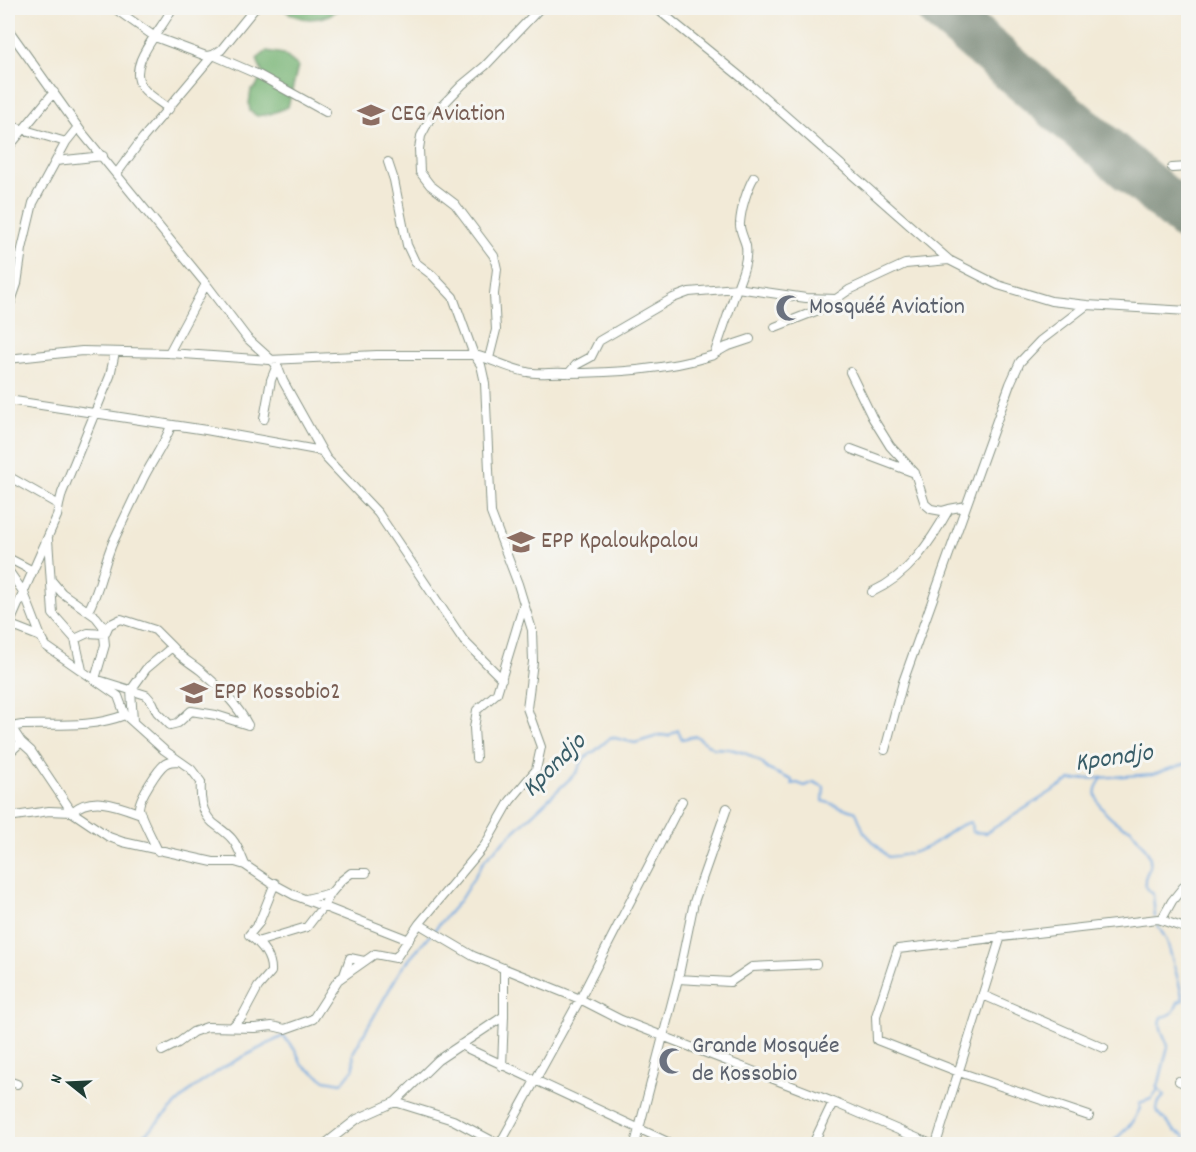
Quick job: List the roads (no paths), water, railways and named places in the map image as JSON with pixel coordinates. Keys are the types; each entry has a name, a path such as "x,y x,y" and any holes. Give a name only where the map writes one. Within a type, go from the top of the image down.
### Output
{"street":[{"path":"114,8 154,37 206,56 213,55 259,75 326,112"},
{"path":"169,109 142,87 138,75 139,60 172,8"},
{"path":"117,173 143,138 255,8"},
{"path":"489,358 496,330 497,269 494,256 455,204 430,185 420,172 421,136 431,117 462,85 485,66 540,8"},
{"path":"656,8 753,87 949,260 998,285 1051,301 1188,311"},
{"path":"8,28 78,127 247,338 274,362 326,458 378,513 464,641 502,679"},
{"path":"8,148 54,92"},
{"path":"8,125 66,142"},
{"path":"8,310 17,284 22,249 33,203 66,142 78,127"},
{"path":"56,161 103,156"},
{"path":"162,1051 178,1044 193,1032 207,1027 272,1026 285,1029 313,1019 338,980 344,975 375,954 396,958 485,845 510,801 536,770 541,747 527,708 533,662 532,630 491,513 485,383 482,365 474,355 453,297 432,275 415,262 407,245 394,180 388,162"},
{"path":"1172,168 1188,167"},
{"path":"714,355 743,271 746,246 739,225 745,205 746,191 754,177"},
{"path":"775,327 821,309 849,290 905,264 949,260"},
{"path":"169,353 206,284"},
{"path":"569,372 576,365 591,357 599,341 673,298 689,292 737,288 806,298 836,299"},
{"path":"885,750 903,682 1010,384 1020,362 1040,341 1088,305"},
{"path":"8,359 38,357 66,351 169,353 274,362 377,355 474,355 527,372 569,372 662,368 714,355 726,347 750,339"},
{"path":"41,637 8,624 57,516 62,493 110,376 115,352"},
{"path":"264,419 274,362"},
{"path":"850,372 872,417 890,446 915,473 925,504 931,509 942,511 966,506"},
{"path":"8,400 206,430 322,451"},
{"path":"88,611 97,593 112,544 143,479 166,441 171,426"},
{"path":"851,449 915,473"},
{"path":"8,476 59,505"},
{"path":"872,592 893,580 920,555 934,537 949,509"},
{"path":"48,537 53,614 75,639 82,670"},
{"path":"8,558 33,571"},
{"path":"8,570 24,593 46,646 118,696 129,718 164,750 191,769 201,782 200,793 204,814 231,838 240,851 244,865"},
{"path":"51,580 71,600 99,620 105,634 105,645 95,679"},
{"path":"476,758 474,728 477,710 497,693 524,603"},
{"path":"95,679 146,695 157,712 170,725 178,723 191,711 216,715 248,725 233,703 201,670 181,658 155,630 121,619 109,625 105,634"},
{"path":"75,639 88,633 105,634"},
{"path":"129,718 131,690 146,669 172,647"},
{"path":"9,725 89,725 129,718"},
{"path":"9,725 21,742 32,751 72,813 110,837 158,851 213,862 235,862 244,865 294,895 409,940"},
{"path":"8,754 21,742"},
{"path":"158,851 139,807 164,764 179,761"},
{"path":"395,1102 453,1120 499,1144 580,999 682,801"},
{"path":"8,817 49,811 72,813 80,806 97,802 120,806 141,814"},
{"path":"635,1144 678,979 694,902 727,808"},
{"path":"257,942 307,927 341,881 351,873 366,873"},
{"path":"1160,919 1188,881"},
{"path":"232,1027 242,1017 258,987 271,972 272,962 249,935 259,923 275,883"},
{"path":"306,899 331,893"},
{"path":"1089,1116 958,1072 877,1040 876,1016 898,949 1160,919 1188,929"},
{"path":"421,926 473,956 580,999 621,1020 833,1102 934,1144 1001,936"},
{"path":"678,979 730,982 752,967 816,964"},
{"path":"502,1065 504,968"},
{"path":"983,995 1104,1048"},
{"path":"325,1144 357,1119 395,1102 438,1060 504,1016"},
{"path":"460,1045 672,1144"},
{"path":"1179,1081 1188,1086"},
{"path":"813,1144 833,1102"}],"waterway":[{"name":"Kpondjo","path":"114,1144 142,1137 192,1089 224,1067 283,1036 296,1051 302,1065 325,1080 342,1083 354,1068 353,1053 401,969 460,900 486,858 577,772 584,758 611,737 635,743 661,735 668,736 678,730 682,739 696,736 713,748 745,753 762,763 767,769 792,780 792,784 805,786 814,782 824,787 823,801 856,812 864,832 888,857 906,855 922,849 965,823 971,822 972,832 986,833 1070,780 1153,774 1188,763"},
{"path":"1102,778 1096,791 1101,806 1114,821 1130,828 1149,856 1150,866 1145,884 1153,894 1155,917"},
{"path":"1111,1144 1133,1122 1140,1108 1139,1103 1151,1099 1157,1091 1168,1046 1161,1028 1162,1017 1173,1012 1178,1002 1183,1000 1167,941 1156,922"},
{"path":"1157,1086 1164,1096 1157,1104 1156,1110 1175,1131 1184,1135 1187,1144"}],"place":[{"name":"CEG Aviation","path":"371,115"},
{"name":"Mosquéé Aviation","path":"789,308"},
{"name":"EPP Kpaloukpalou","path":"521,542"},
{"name":"EPP Kossobio2","path":"194,693"},
{"name":"Grande Mosquée de Kossobio","path":"672,1061"}]}
